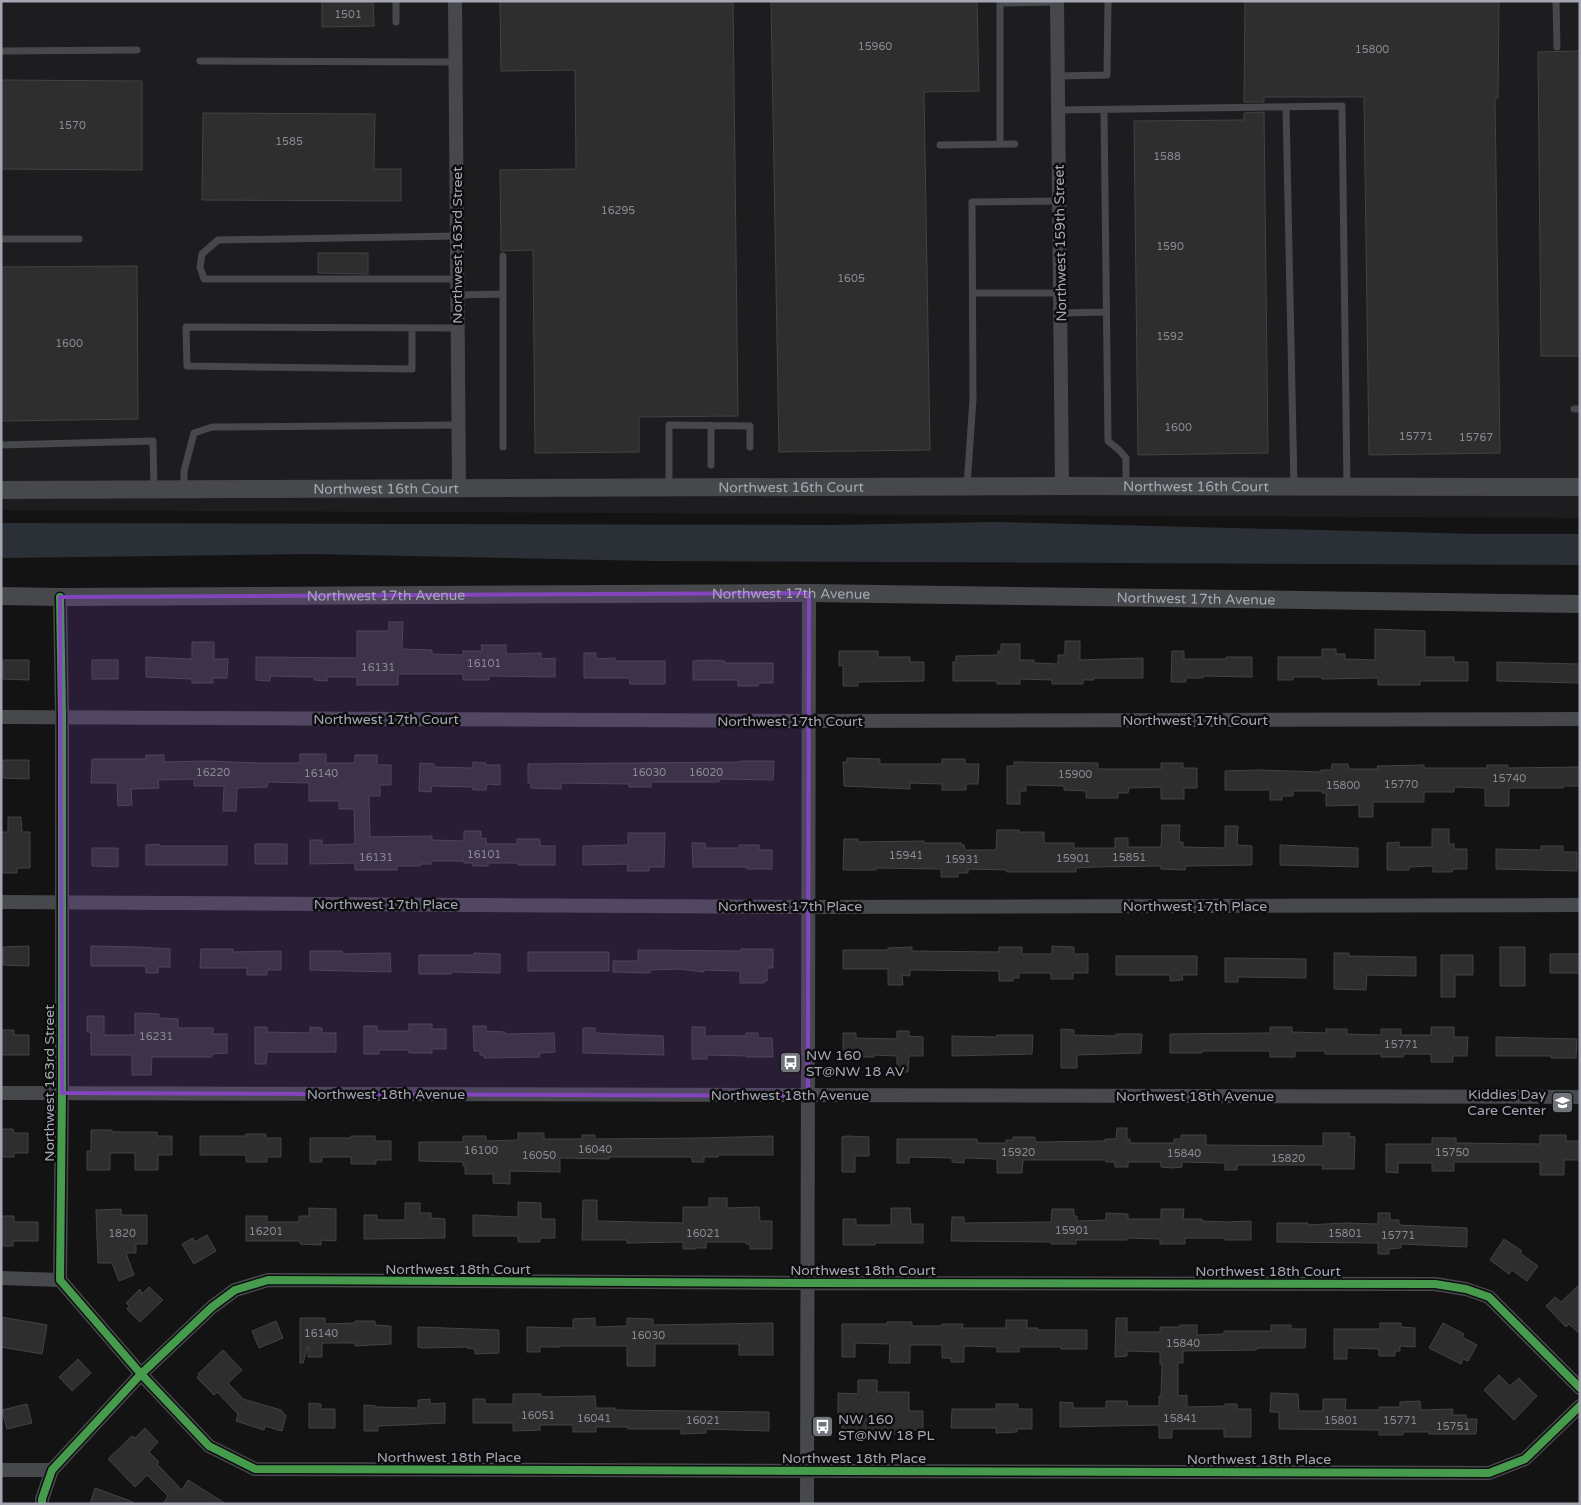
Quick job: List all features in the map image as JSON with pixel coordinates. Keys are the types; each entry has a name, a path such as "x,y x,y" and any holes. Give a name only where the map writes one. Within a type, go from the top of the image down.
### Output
{"street":[{"name":"Northwest 163rd Street","path":"454,1 459,489"},
{"name":"Northwest 159th Street","path":"1057,2 1062,486"},
{"name":"Northwest 16th Court","path":"1,490 967,486 1580,487"},
{"name":"Northwest 17th Avenue","path":"1,596 809,593 1580,604"},
{"path":"807,1504 809,593"},
{"name":"Northwest 163rd Street","path":"60,597 62,717 60,1280"},
{"name":"Northwest 17th Court","path":"1,717 809,721 1580,719"},
{"name":"Northwest 17th Place","path":"1,902 808,907 1580,905"},
{"name":"Northwest 18th Avenue","path":"1,1093 1580,1097"},
{"path":"1,1278 60,1280 140,1374 52,1470 42,1504"},
{"name":"Northwest 18th Court","path":"140,1374 212,1307 235,1290 268,1280 1435,1284 1466,1289 1489,1296 1580,1388"},
{"name":"Northwest 18th Place","path":"140,1374 209,1446 255,1469 1489,1473 1525,1459 1580,1406"},
{"path":"1,1470 52,1470"}],"lane":[{"path":"396,1 396,22"},
{"path":"1058,76 1107,75 1108,1"},
{"path":"1556,1 1556,47"},
{"path":"1000,144 1000,2 1057,2"},
{"path":"1,51 137,50"},
{"path":"200,61 455,62"},
{"path":"1286,106 1294,486"},
{"path":"1058,110 1342,106 1347,486"},
{"path":"1104,110 1108,441 1126,458 1126,486"},
{"path":"940,145 1015,144"},
{"path":"967,486 973,399 972,202 1059,201"},
{"path":"457,236 218,240 202,254 200,267 204,279 457,279"},
{"path":"1,239 79,239"},
{"path":"503,256 503,447"},
{"path":"973,294 1060,293"},
{"path":"457,295 503,294"},
{"path":"1060,312 1106,312"},
{"path":"412,328 412,369 186,366 186,327 457,328"},
{"path":"669,488 670,425 750,426 750,447"},
{"path":"184,490 184,471 194,433 212,427 458,426"},
{"path":"711,426 711,465"},
{"path":"1,445 152,441 154,490"}],"highlighted area":[{"path":"809,593 808,1096 62,1093 60,597"}],"shaded area":[{"path":"1,1 1580,1 1580,518 1,510"},
{"path":"994,522 1479,534 1580,534 1580,565 650,561 310,554 1,558 1,523 832,525"}],"building":[{"path":"322,1 373,1 374,26 322,27"},
{"path":"500,1 733,1 738,416 639,417 639,452 535,453 533,250 501,251 500,170 576,169 575,70 501,71"},
{"path":"771,1 977,1 979,91 924,92 930,450 779,452"},
{"path":"1245,1 1499,1 1498,98 1495,98 1500,453 1369,455 1364,97 1264,97 1264,102 1244,102"},
{"path":"1580,51 1580,356 1541,356 1538,52"},
{"path":"1,80 142,81 142,170 1,169"},
{"path":"1264,112 1268,453 1138,455 1134,121 1244,120 1244,113"},
{"path":"203,113 375,114 374,169 401,169 401,201 202,200"},
{"path":"318,253 368,253 368,274 318,273"},
{"path":"137,266 138,419 1,421 1,267"},
{"path":"389,622 403,622 402,649 432,650 432,654 463,655 463,651 482,651 481,645 506,645 506,654 541,653 541,659 555,658 555,677 489,676 489,680 463,680 463,674 398,674 398,685 357,685 357,677 327,677 327,681 314,680 315,677 270,676 270,681 256,680 256,657 357,658 357,631 389,631"},
{"path":"1375,629 1425,631 1425,657 1454,657 1454,662 1468,662 1468,681 1420,681 1420,685 1378,685 1378,678 1322,679 1322,677 1293,677 1293,680 1278,680 1278,657 1322,657 1322,649 1336,649 1336,654 1345,654 1345,659 1375,660"},
{"path":"1065,641 1080,641 1080,660 1143,658 1143,678 1094,678 1094,680 1083,680 1083,684 1052,684 1052,680 1020,679 1020,684 997,684 997,681 953,681 953,662 956,662 956,656 998,655 998,651 1001,651 1001,644 1020,644 1020,660 1034,660 1034,663 1058,664 1058,655 1065,655"},
{"path":"192,642 214,642 214,659 228,659 227,678 213,678 213,683 192,683 192,679 146,677 146,657 192,659"},
{"path":"839,651 878,651 878,657 910,657 910,662 924,662 924,681 858,682 858,686 843,686 843,665 839,666"},
{"path":"1172,651 1184,651 1184,659 1252,657 1252,677 1203,676 1203,678 1186,678 1186,682 1171,682"},
{"path":"584,653 596,653 596,659 615,658 615,661 665,661 665,684 630,684 629,678 584,678"},
{"path":"3,660 29,660 29,680 3,679"},
{"path":"92,660 118,660 118,679 92,679"},
{"path":"693,661 725,661 725,663 773,663 773,683 758,683 758,686 738,686 738,680 693,680"},
{"path":"1497,662 1580,664 1580,683 1497,681"},
{"path":"300,754 326,754 326,763 355,763 355,755 377,755 377,765 391,765 391,785 380,785 380,796 369,796 370,837 432,836 432,840 464,841 464,831 481,831 481,839 486,838 486,844 517,844 517,839 540,839 540,846 555,846 555,865 488,863 488,866 473,866 473,863 464,863 464,861 431,861 431,864 420,864 420,866 397,866 397,870 355,870 355,863 310,864 310,840 322,840 322,845 355,844 354,809 339,809 339,801 309,801 309,783 268,782 267,787 237,788 236,811 223,811 224,786 194,786 194,779 158,780 159,788 131,789 132,805 118,806 117,783 91,783 92,759 146,759 146,755 164,755 164,762 300,763"},
{"path":"847,758 880,759 880,764 942,764 942,759 965,759 965,764 979,764 978,784 966,784 966,790 942,790 942,784 910,783 910,789 844,786 843,762 847,762"},
{"path":"3,760 29,760 29,779 3,778"},
{"path":"774,761 773,780 719,779 719,782 651,782 651,787 629,787 629,784 561,783 561,789 531,788 531,783 528,783 528,764"},
{"path":"473,762 486,763 485,765 500,765 500,785 487,784 486,790 473,790 473,787 432,786 431,792 419,791 420,763 434,764 434,767 473,768"},
{"path":"1014,762 1098,763 1098,769 1161,769 1161,763 1183,763 1183,768 1197,768 1197,788 1184,788 1184,799 1161,799 1161,787 1129,788 1128,793 1118,793 1118,798 1086,798 1086,791 1064,790 1064,786 1026,785 1026,791 1020,791 1020,804 1007,804 1007,766 1014,766"},
{"path":"1332,764 1348,764 1349,769 1378,769 1377,766 1424,765 1424,768 1487,768 1487,765 1508,765 1508,768 1580,767 1580,786 1563,786 1563,788 1509,788 1509,806 1485,806 1485,788 1454,787 1454,792 1424,792 1424,802 1373,802 1373,817 1359,817 1359,805 1326,806 1326,793 1322,793 1322,791 1293,791 1293,796 1282,796 1282,800 1270,800 1270,790 1225,790 1225,771 1321,772 1321,770 1331,770"},
{"path":"8,817 21,817 22,832 30,832 30,868 17,868 17,873 1,873 1,832 8,832"},
{"path":"1162,825 1180,825 1179,842 1183,842 1183,847 1225,848 1225,826 1238,826 1237,845 1252,846 1252,865 1186,866 1185,870 1161,869 1161,866 1094,867 1076,868 1076,872 1007,872 1007,870 968,869 968,873 958,873 958,877 941,877 941,869 876,868 876,870 843,870 844,839 858,839 858,842 924,841 924,843 961,843 961,845 964,845 965,850 996,850 997,830 1019,830 1019,832 1044,832 1044,843 1074,843 1074,848 1115,848 1115,838 1128,838 1128,847 1161,847"},
{"path":"1432,829 1449,829 1449,844 1454,844 1454,849 1467,849 1467,869 1453,869 1452,872 1433,872 1433,866 1409,867 1409,870 1387,870 1387,843 1399,842 1399,847 1432,847"},
{"path":"628,833 665,833 664,867 649,867 649,871 627,871 628,864 583,865 583,846 628,845"},
{"path":"692,843 705,843 705,848 739,848 739,845 759,845 759,850 772,850 772,869 693,867"},
{"path":"159,844 159,846 227,846 227,865 146,865 146,845"},
{"path":"255,844 287,844 287,864 255,864"},
{"path":"1280,845 1358,848 1358,867 1280,865"},
{"path":"1541,846 1563,846 1563,852 1577,852 1577,871 1496,869 1496,849 1541,850"},
{"path":"92,848 118,848 118,867 92,866"},
{"path":"29,946 29,966 3,965 3,947"},
{"path":"91,946 170,949 170,967 158,967 158,973 146,973 146,966 91,966"},
{"path":"1052,946 1074,947 1074,954 1088,954 1088,973 1073,973 1073,979 1051,979 1051,973 1019,973 1019,978 1013,978 1013,981 999,981 999,971 910,970 910,976 902,975 903,985 888,985 888,969 843,969 843,950 888,950 888,948 912,947 912,951 999,952 999,947 1022,947 1022,954 1052,954"},
{"path":"1500,947 1525,947 1525,986 1500,986"},
{"path":"201,949 233,949 233,952 281,951 281,970 267,970 267,975 247,975 247,968 200,968"},
{"path":"741,949 773,949 773,968 767,968 767,981 764,981 764,983 740,983 740,971 704,970 704,972 680,969 650,970 650,973 613,972 613,961 638,961 638,950 741,951"},
{"path":"310,951 342,951 342,954 390,953 391,972 310,970"},
{"path":"528,952 609,952 609,971 528,971"},
{"path":"474,953 500,954 500,973 451,972 451,974 419,974 419,955 474,955"},
{"path":"1334,953 1349,953 1349,956 1416,957 1416,976 1367,975 1366,990 1334,989"},
{"path":"1550,954 1580,954 1580,973 1550,973"},
{"path":"1441,955 1473,955 1473,975 1455,975 1455,997 1441,997"},
{"path":"1116,956 1197,956 1197,975 1182,975 1183,980 1170,981 1170,975 1116,975"},
{"path":"1225,958 1306,959 1306,978 1238,977 1238,982 1225,982"},
{"path":"135,1013 159,1014 159,1018 178,1019 178,1028 213,1028 213,1034 227,1034 227,1053 212,1054 212,1057 152,1057 151,1075 132,1075 132,1055 91,1055 91,1032 87,1032 87,1016 104,1016 104,1035 135,1035"},
{"path":"409,1024 432,1024 432,1029 446,1029 446,1049 432,1049 432,1053 409,1053 409,1050 379,1050 379,1054 364,1054 364,1026 377,1026 377,1031 409,1031"},
{"path":"473,1026 486,1026 486,1031 505,1032 505,1034 554,1033 555,1052 540,1053 539,1057 484,1058 484,1055 480,1055 480,1051 474,1051"},
{"path":"255,1027 267,1027 267,1032 310,1033 310,1027 322,1028 322,1033 336,1033 336,1052 267,1052 266,1064 255,1064"},
{"path":"692,1027 705,1027 705,1036 746,1036 746,1033 758,1033 758,1038 772,1038 773,1057 707,1055 707,1059 692,1059"},
{"path":"1270,1027 1292,1027 1292,1032 1326,1033 1326,1029 1347,1029 1347,1034 1381,1035 1381,1029 1401,1029 1401,1035 1431,1035 1431,1027 1454,1027 1454,1037 1468,1037 1467,1056 1453,1056 1453,1062 1431,1062 1431,1054 1404,1054 1403,1057 1381,1057 1381,1054 1325,1054 1325,1051 1295,1051 1295,1057 1270,1057 1270,1051 1170,1053 1170,1034 1270,1033"},
{"path":"583,1028 595,1028 595,1033 663,1036 664,1055 583,1053"},
{"path":"1061,1029 1074,1030 1074,1035 1116,1036 1116,1034 1142,1034 1141,1053 1077,1055 1077,1068 1061,1068"},
{"path":"1,1030 14,1030 14,1035 29,1035 29,1055 1,1055"},
{"path":"897,1031 909,1031 909,1036 923,1037 923,1056 909,1056 908,1072 897,1072 897,1056 843,1057 843,1033 856,1033 856,1038 897,1039"},
{"path":"997,1035 1033,1035 1032,1054 952,1056 952,1036 997,1037"},
{"path":"1496,1037 1577,1039 1576,1058 1496,1056"},
{"path":"1117,1128 1127,1128 1127,1139 1130,1139 1130,1143 1174,1143 1174,1139 1181,1139 1181,1135 1206,1135 1206,1145 1323,1146 1323,1133 1350,1133 1349,1136 1355,1137 1354,1169 1322,1169 1323,1165 1237,1165 1237,1170 1225,1170 1225,1163 1182,1162 1182,1167 1172,1168 1161,1167 1161,1162 1128,1162 1128,1167 1115,1167 1115,1162 1106,1162 1106,1160 1023,1160 1022,1173 997,1173 997,1159 964,1158 964,1163 952,1162 952,1158 909,1157 909,1163 897,1163 897,1139 977,1139 977,1143 1006,1143 1006,1140 1013,1140 1013,1137 1035,1137 1035,1141 1038,1142 1105,1141 1105,1139 1116,1139"},
{"path":"1,1129 13,1129 14,1133 28,1133 28,1153 14,1153 14,1157 1,1157"},
{"path":"91,1130 157,1132 157,1136 172,1136 172,1155 158,1155 158,1170 135,1170 135,1153 110,1153 110,1170 87,1170 87,1151 91,1151"},
{"path":"518,1133 544,1133 544,1139 582,1139 582,1135 595,1135 595,1139 773,1136 773,1155 718,1155 718,1157 704,1157 704,1162 692,1162 692,1157 560,1158 560,1172 510,1171 510,1184 493,1183 493,1174 465,1174 463,1162 419,1161 419,1142 463,1142 463,1136 486,1136 486,1141 518,1140"},
{"path":"246,1134 266,1134 266,1138 281,1138 281,1157 267,1157 267,1162 246,1162 246,1155 200,1155 200,1136 246,1136"},
{"path":"1540,1135 1566,1135 1566,1141 1580,1141 1580,1160 1564,1160 1564,1175 1540,1175 1540,1162 1454,1162 1454,1171 1432,1171 1432,1163 1398,1163 1398,1173 1386,1172 1386,1144 1432,1144 1432,1138 1456,1138 1456,1143 1540,1144"},
{"path":"351,1136 375,1136 375,1141 391,1141 391,1160 376,1160 376,1164 351,1164 351,1157 322,1157 322,1162 310,1162 310,1138 351,1138"},
{"path":"842,1137 869,1137 869,1156 855,1156 855,1172 842,1172"},
{"path":"709,1198 727,1198 727,1208 759,1207 760,1221 772,1221 772,1249 750,1249 750,1244 746,1244 746,1242 706,1242 706,1248 683,1249 683,1242 627,1243 627,1240 582,1240 583,1200 597,1200 597,1221 683,1223 683,1207 709,1207"},
{"path":"518,1202 541,1203 541,1219 555,1219 555,1238 540,1238 540,1242 518,1242 518,1236 473,1236 473,1215 518,1217"},
{"path":"405,1203 420,1203 420,1213 431,1213 431,1218 445,1219 445,1238 364,1239 364,1215 377,1215 377,1220 405,1220"},
{"path":"309,1208 336,1209 336,1241 321,1240 321,1245 300,1244 300,1241 246,1241 246,1216 267,1216 267,1222 299,1222 299,1216 309,1216"},
{"path":"891,1208 910,1208 911,1224 923,1224 923,1243 843,1245 843,1219 856,1219 856,1225 891,1225"},
{"path":"121,1209 121,1215 147,1215 147,1244 136,1244 136,1253 126,1253 134,1275 119,1281 112,1263 98,1263 96,1210"},
{"path":"1052,1209 1074,1209 1074,1216 1077,1216 1077,1221 1106,1220 1106,1213 1128,1214 1128,1219 1161,1219 1161,1209 1184,1209 1183,1219 1227,1222 1251,1221 1251,1240 1185,1238 1185,1244 1160,1244 1160,1239 1127,1238 1127,1240 1076,1240 1076,1244 951,1241 952,1217 964,1217 964,1223 1051,1222"},
{"path":"1378,1213 1390,1213 1390,1220 1399,1220 1399,1225 1467,1228 1467,1247 1401,1244 1401,1248 1389,1249 1389,1254 1378,1254 1378,1243 1277,1242 1277,1223 1308,1223 1308,1225 1378,1224"},
{"path":"1,1216 14,1216 14,1222 38,1222 38,1241 13,1241 13,1246 1,1246"},
{"path":"207,1235 216,1251 194,1264 182,1244 193,1238 195,1242"},
{"path":"1504,1239 1522,1251 1520,1253 1538,1266 1527,1281 1512,1270 1509,1274 1490,1260"},
{"path":"1580,1284 1580,1334 1569,1324 1566,1327 1546,1306 1555,1297 1561,1302"},
{"path":"149,1287 163,1300 140,1322 127,1309 129,1306 126,1303 140,1289 142,1294"},
{"path":"1,1317 47,1325 42,1354 1,1347"},
{"path":"300,1318 325,1318 325,1324 375,1321 375,1325 391,1326 391,1344 355,1346 355,1343 322,1343 322,1357 308,1357 308,1346 303,1363 300,1363"},
{"path":"595,1318 595,1327 627,1326 627,1318 653,1319 653,1325 773,1323 773,1355 739,1355 739,1344 655,1344 655,1366 627,1366 627,1346 540,1347 540,1352 527,1352 527,1327 573,1328 573,1319"},
{"path":"1116,1318 1127,1318 1127,1332 1160,1332 1160,1327 1197,1325 1197,1335 1224,1334 1224,1331 1271,1331 1271,1325 1291,1325 1291,1329 1306,1329 1305,1348 1183,1351 1183,1363 1178,1363 1178,1396 1187,1395 1187,1407 1237,1404 1237,1409 1251,1409 1251,1437 1224,1437 1224,1429 1172,1429 1172,1438 1159,1438 1159,1425 1060,1427 1060,1402 1073,1403 1073,1408 1106,1408 1106,1401 1127,1401 1128,1406 1159,1406 1162,1364 1160,1364 1160,1352 1127,1351 1127,1356 1115,1357"},
{"path":"1006,1320 1027,1320 1027,1328 1038,1328 1038,1330 1087,1330 1087,1349 1019,1347 1019,1352 997,1352 997,1347 964,1346 964,1362 951,1362 951,1358 942,1358 942,1345 910,1345 910,1363 889,1363 890,1344 855,1343 855,1357 842,1357 842,1324 912,1322 912,1326 963,1324 962,1328 1006,1328"},
{"path":"276,1321 283,1338 259,1348 252,1331"},
{"path":"1380,1323 1401,1323 1401,1327 1415,1328 1415,1347 1400,1346 1400,1351 1395,1351 1395,1356 1379,1356 1379,1349 1347,1348 1347,1359 1334,1359 1334,1329 1380,1329"},
{"path":"1443,1323 1464,1334 1462,1337 1477,1345 1468,1361 1463,1359 1461,1364 1429,1348"},
{"path":"418,1327 499,1330 499,1353 475,1354 475,1349 467,1347 421,1348 418,1347"},
{"path":"223,1350 242,1370 228,1383 243,1399 281,1410 286,1416 282,1431 265,1426 264,1430 236,1421 238,1414 217,1392 214,1395 197,1378 198,1374"},
{"path":"78,1359 91,1373 72,1391 59,1377"},
{"path":"1499,1375 1510,1386 1519,1378 1537,1396 1514,1420 1484,1390"},
{"path":"858,1380 877,1380 877,1392 909,1392 909,1411 923,1411 923,1430 908,1430 908,1434 842,1432 842,1414 838,1414 838,1393 858,1394"},
{"path":"1271,1393 1298,1394 1299,1411 1323,1411 1323,1399 1346,1399 1345,1410 1379,1410 1379,1407 1400,1407 1400,1402 1420,1401 1421,1410 1453,1409 1452,1415 1466,1415 1466,1419 1477,1419 1476,1434 1403,1432 1403,1435 1379,1435 1379,1430 1279,1429 1279,1412 1270,1412"},
{"path":"513,1394 541,1394 541,1397 595,1396 596,1408 615,1408 615,1410 769,1412 769,1431 706,1429 706,1433 681,1434 681,1429 596,1427 596,1432 573,1432 573,1425 540,1425 540,1430 513,1431 513,1423 473,1423 473,1399 485,1399 485,1404 513,1404"},
{"path":"430,1399 430,1404 445,1403 445,1423 378,1426 378,1431 364,1431 364,1405 418,1408 418,1400"},
{"path":"309,1403 321,1404 321,1409 335,1409 335,1428 309,1428"},
{"path":"27,1404 32,1423 7,1429 2,1410"},
{"path":"996,1404 1018,1404 1018,1409 1032,1409 1032,1429 1017,1429 1017,1432 996,1433 996,1428 951,1428 952,1409 996,1409"},
{"path":"145,1428 158,1442 149,1452 159,1462 157,1464 182,1490 188,1480 226,1504 163,1504 168,1496 147,1475 135,1487 108,1459 132,1436 135,1438"},
{"path":"95,1488 133,1502 132,1504 90,1504"}],"cycle path":[{"path":"60,597 62,717 60,1280 141,1374 209,1446 255,1469 1489,1473 1525,1459 1580,1406"},
{"path":"42,1504 52,1470 141,1374 212,1307 235,1290 268,1280 1435,1284 1466,1289 1489,1297 1580,1388"}],"place":[{"name":"NW 160 ST@NW 18 AV","path":"790,1063"},
{"name":"Kiddies Day Care Center","path":"1562,1102"},
{"name":"NW 160 ST@NW 18 PL","path":"822,1427"}]}
